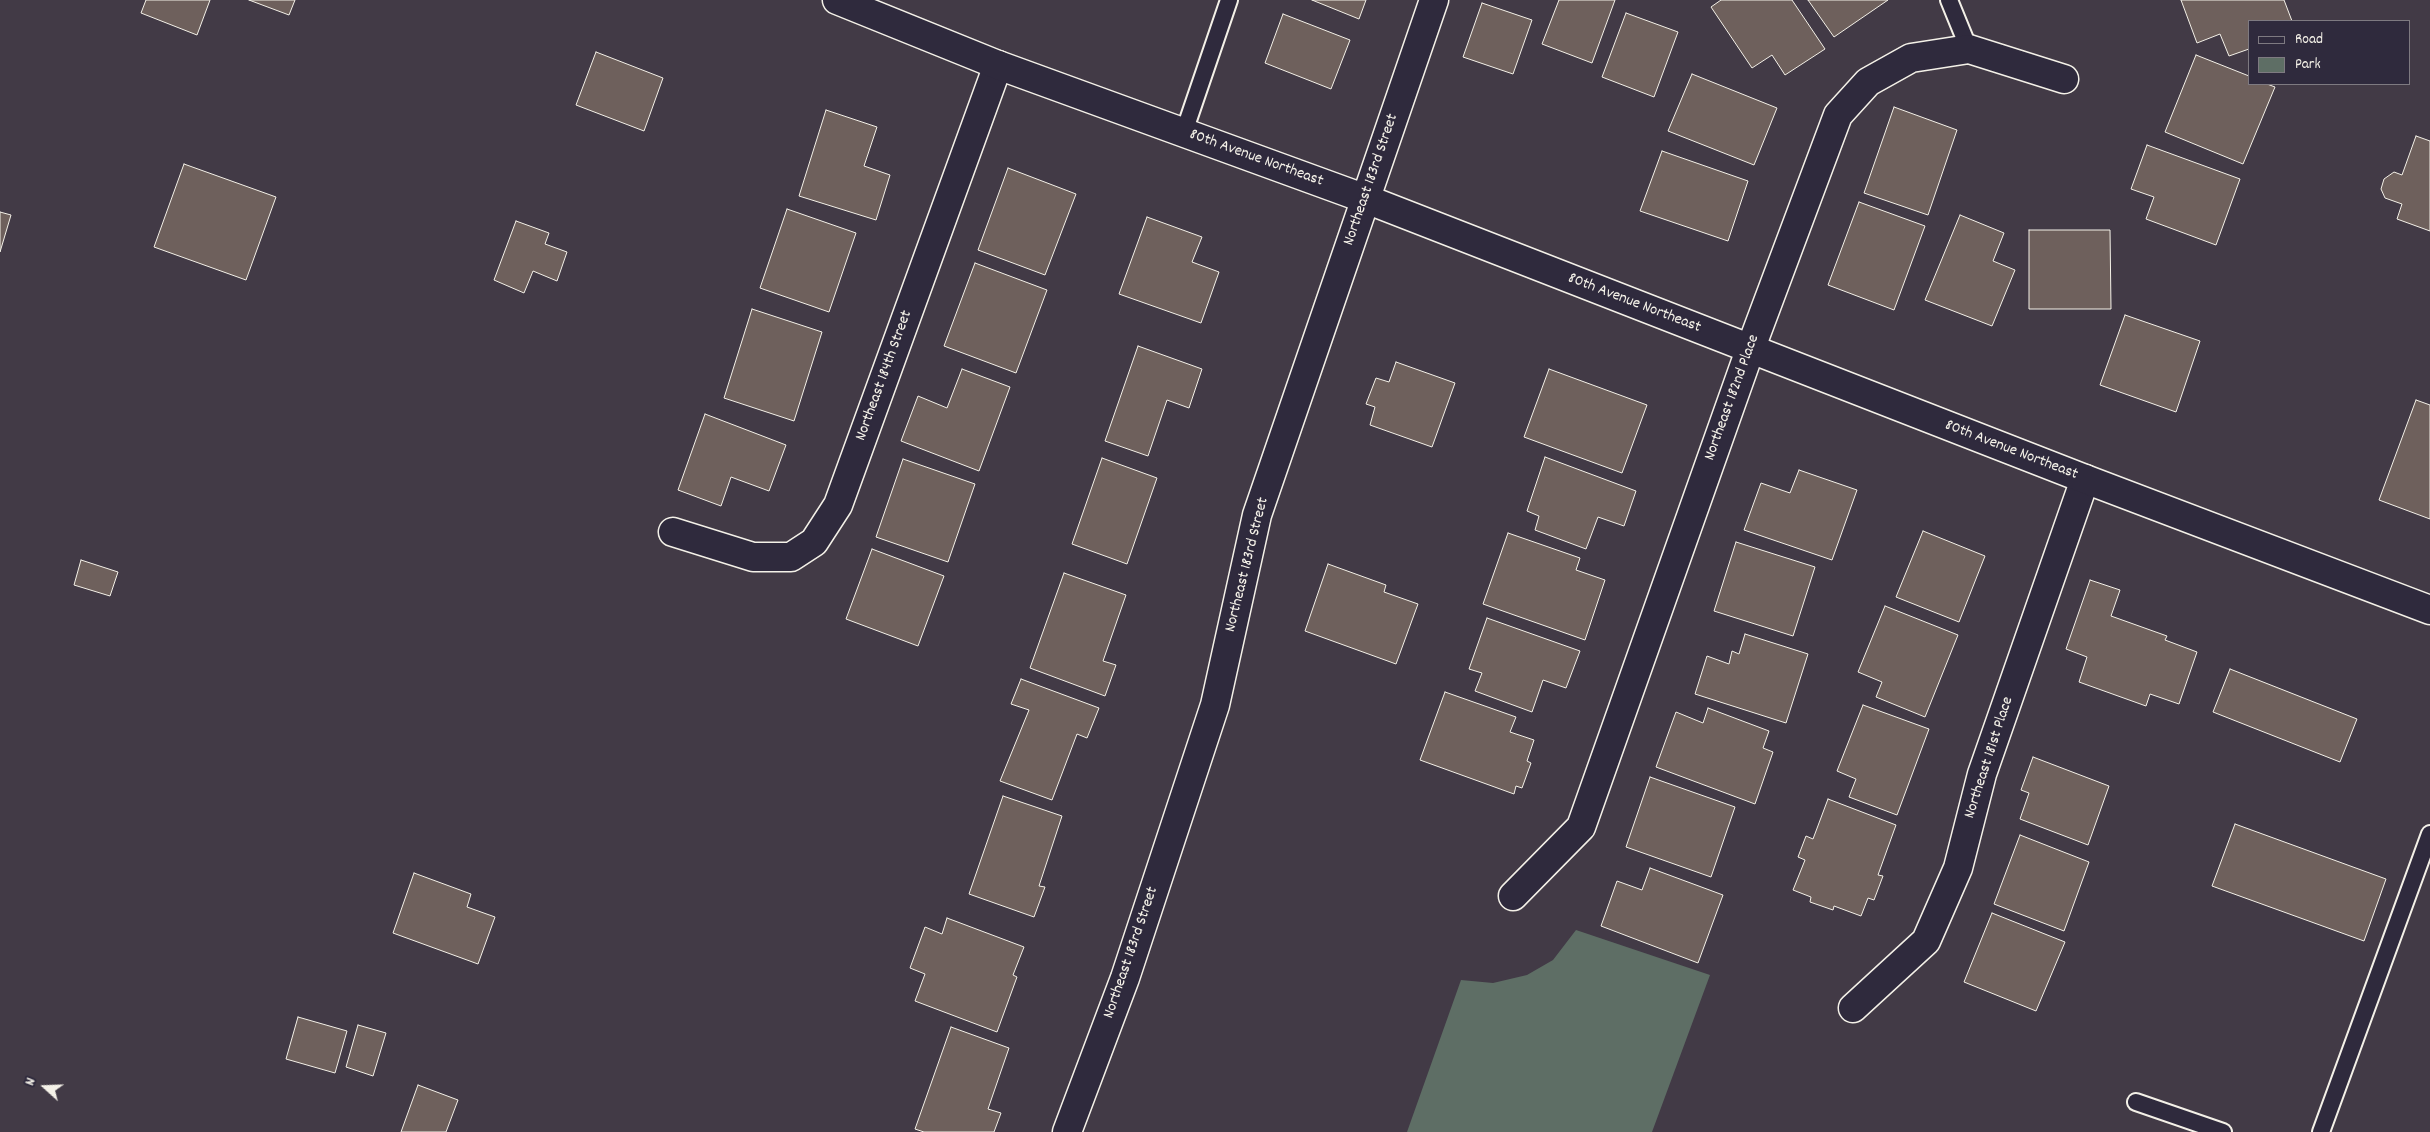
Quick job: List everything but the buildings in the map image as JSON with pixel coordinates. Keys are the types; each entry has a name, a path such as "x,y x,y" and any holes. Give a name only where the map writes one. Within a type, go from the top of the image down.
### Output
{"street":[{"name":"80th Avenue Northeast","path":"837,0 998,64 1366,199 2085,480 2430,610"},
{"name":"Northeast 183rd Street","path":"1067,1132 1125,978 1215,705 1257,515 1434,0"},
{"name":"Northeast 182nd Place","path":"1513,896 1581,827 1750,350 1838,115 1868,82 1911,58 1968,49 2064,79"},
{"name":"Northeast 184th Street","path":"673,532 753,557 791,557 814,542 838,505 998,64"},
{"name":"Northeast 181st Place","path":"1853,1008 1926,941 1958,868 1982,774 2085,480"}],"lane":[{"path":"1184,132 1229,0"},
{"path":"1949,0 1968,49"},
{"path":"2321,1132 2430,834"},
{"path":"2136,1102 2223,1132"}],"green space":[{"path":"1576,930 1710,975 1652,1132 1407,1132 1461,980 1493,983 1527,975 1553,960"}]}
